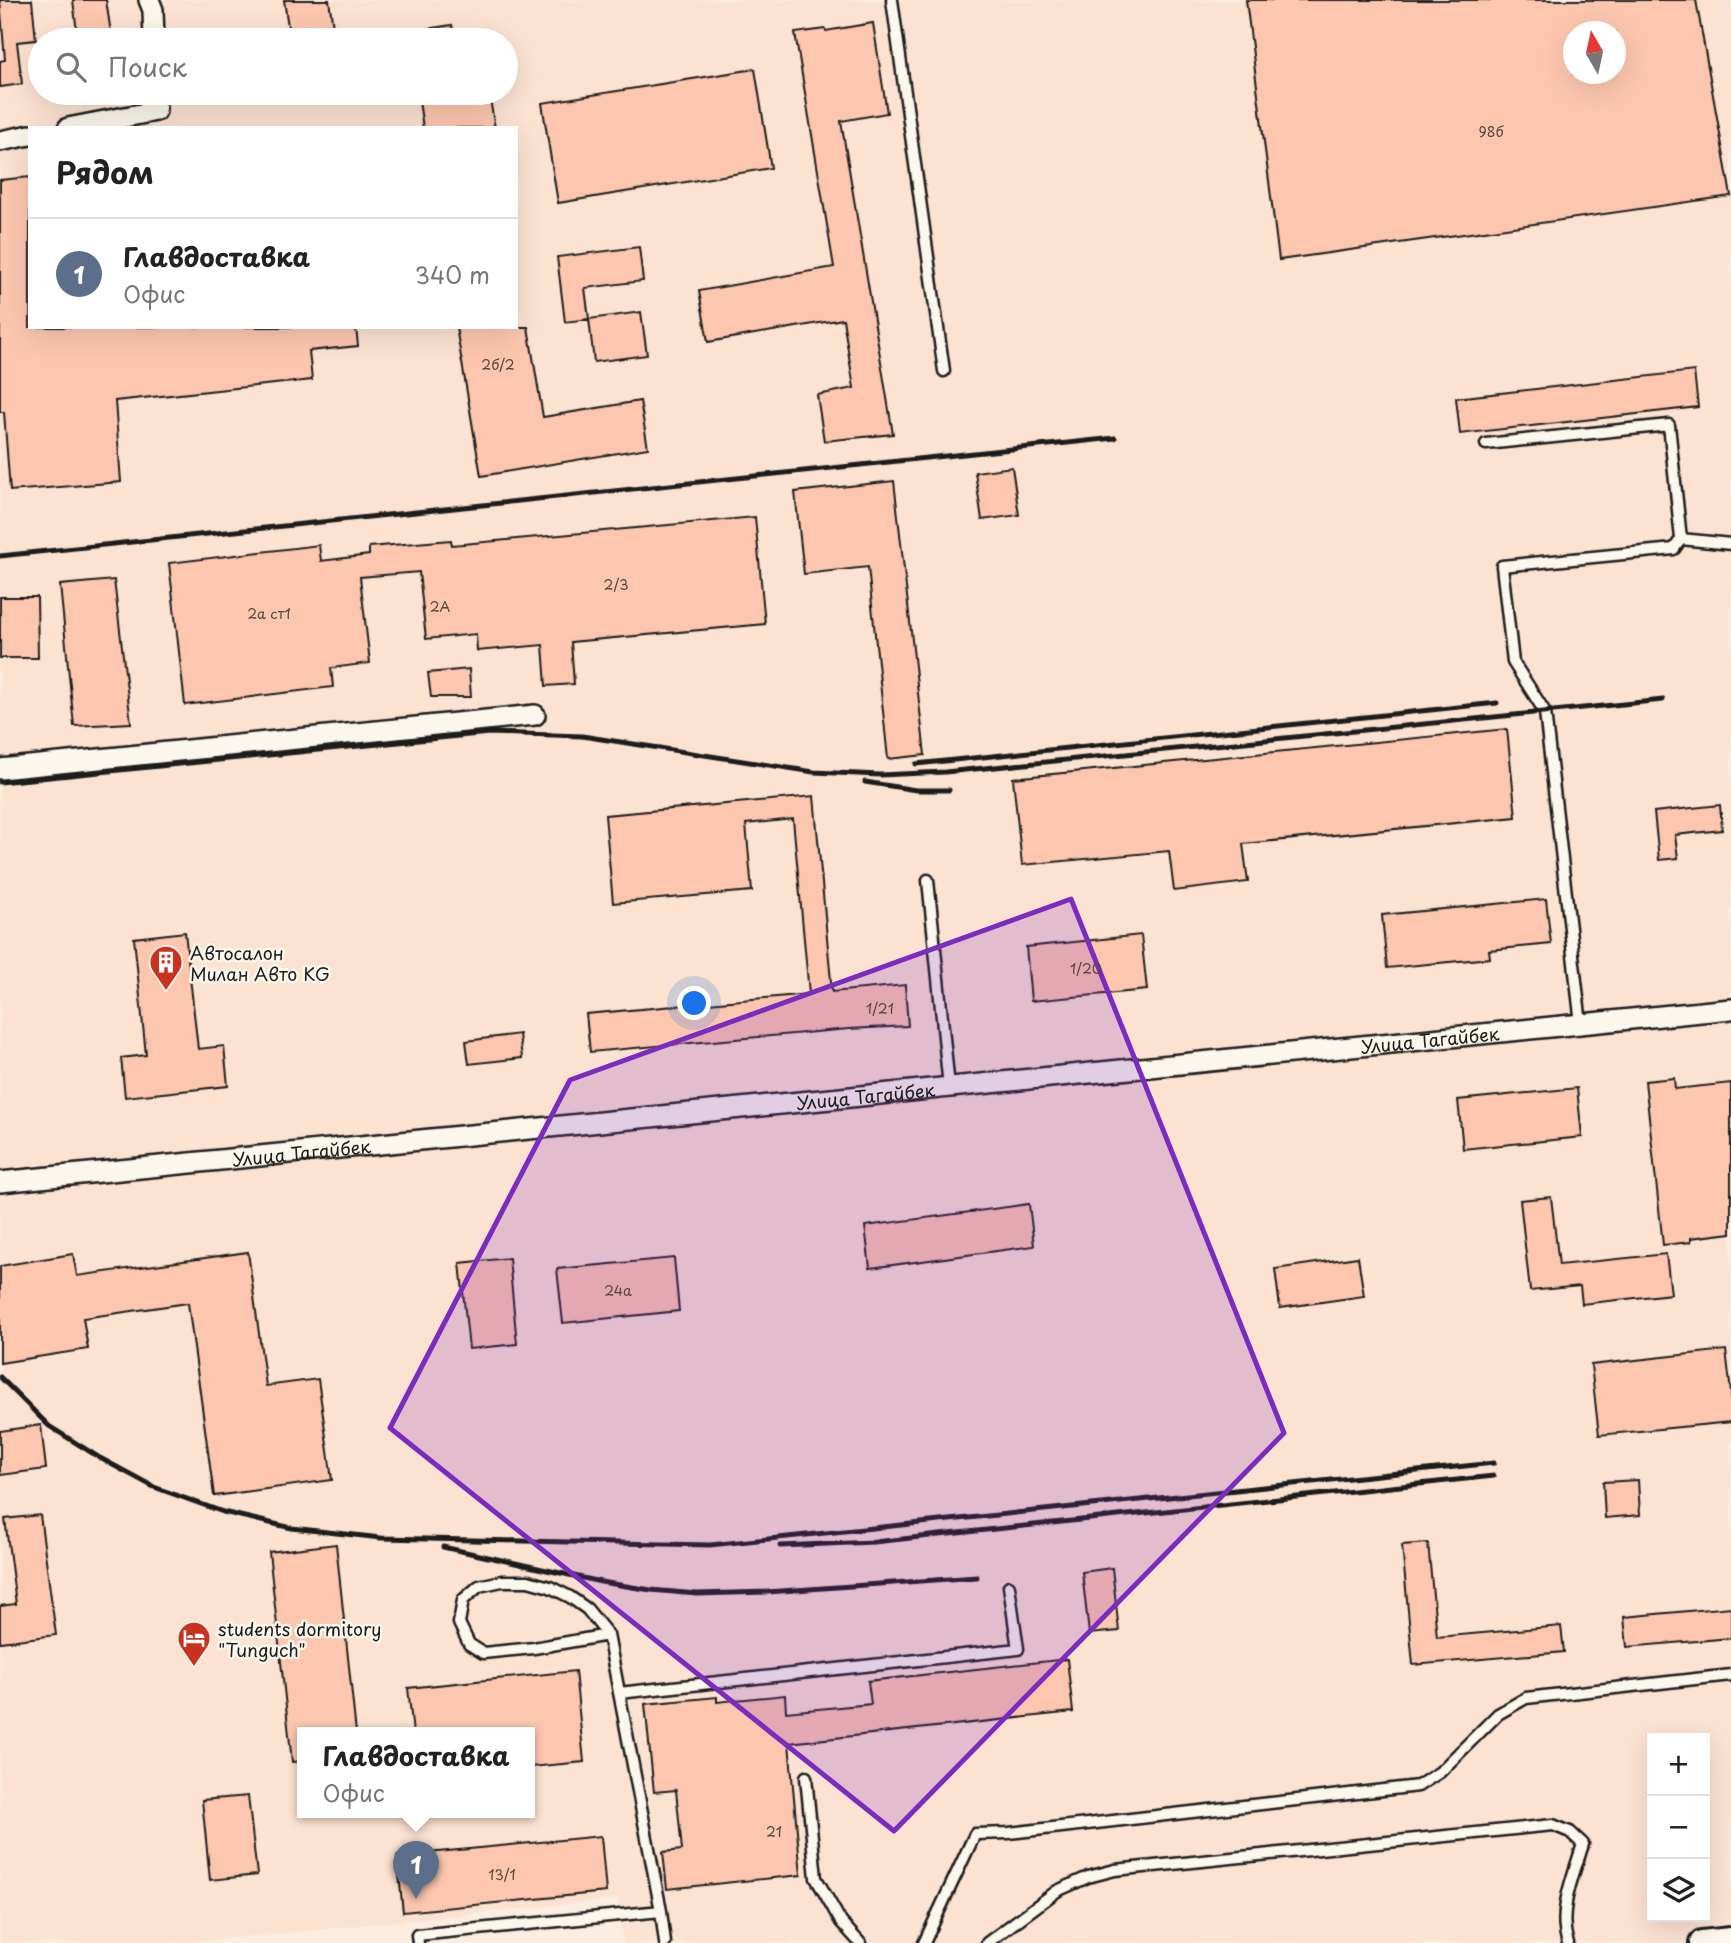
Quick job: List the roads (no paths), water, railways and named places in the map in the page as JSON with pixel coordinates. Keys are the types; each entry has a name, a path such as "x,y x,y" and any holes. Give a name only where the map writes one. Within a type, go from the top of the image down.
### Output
{"street":[{"path":"149,0 153,10 154,28"},
{"path":"78,126 156,111 156,105"},
{"path":"0,141 28,135"},
{"path":"0,769 535,715"},
{"name":"Улица Тагайбек","path":"0,1182 1731,1009"},
{"path":"1702,1943 1731,1940"}],"lane":[{"path":"892,0 944,371"},
{"path":"1486,444 1669,425 1681,539 1674,549 1502,566 1513,662 1545,712 1581,1024"},
{"path":"1681,539 1731,544"},
{"path":"928,880 949,1087"},
{"path":"608,1635 534,1648 483,1653 469,1644 459,1623 463,1600 479,1586 502,1581 528,1581 550,1587 570,1597 587,1609 608,1635 661,1911 664,1943"},
{"path":"619,1693 1018,1649 1009,1586"},
{"path":"924,1943 975,1834 1009,1833 1418,1786 1440,1772 1499,1714 1526,1698 1731,1675"},
{"path":"806,1777 816,1878 841,1922 860,1943"},
{"path":"987,1943 1057,1891 1088,1877 1115,1870 1553,1825 1570,1832 1583,1843 1566,1905 1565,1935 1568,1943"},
{"path":"418,1943 417,1935 661,1911"}],"railway":[{"path":"0,556 1115,438"},
{"path":"0,782 489,733 582,736 814,772 880,775 945,772 1663,700"},
{"path":"916,764 1497,703"},
{"path":"865,782 916,790 949,790"},
{"path":"0,1377 49,1426 154,1487 223,1512 292,1528 381,1538 710,1545 1494,1463"},
{"path":"780,1546 874,1542 1494,1476"},
{"path":"443,1547 601,1582 697,1594 767,1592 977,1577"}],"place":[{"name":"Автосалон Милан Авто KG","path":"166,992"},
{"name":"students dormitory \"Tunguch\"","path":"194,1668"},
{"name":"Главдоставка","path":"416,1899"}]}
